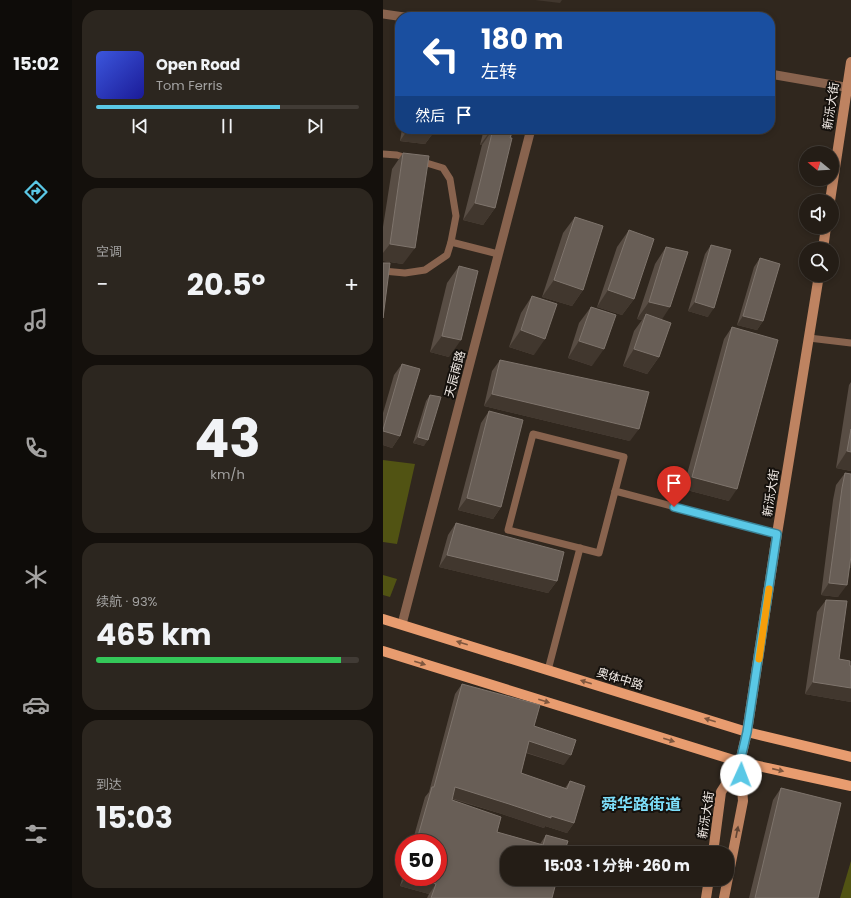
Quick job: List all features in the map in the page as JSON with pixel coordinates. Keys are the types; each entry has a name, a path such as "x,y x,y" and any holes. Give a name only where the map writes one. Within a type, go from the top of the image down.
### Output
{"main road":[{"name":"新泺大街","path":"831,194 849,87 851,62"},
{"name":"新泺大街","path":"724,898 743,801 740,762 747,732 818,282"},
{"name":"奥体中路","path":"383,619 747,732 851,757"},
{"path":"383,651 740,762 851,786"},
{"name":"新泺大街","path":"714,846 721,792 740,762"},
{"path":"706,898 708,886"}],"street":[{"path":"383,14 395,16"},
{"path":"775,75 849,87"},
{"name":"天辰南路","path":"402,624 530,134"},
{"path":"383,154 397,155 443,168 450,179 456,216 447,255 425,270 405,273 383,270"},
{"path":"451,242 498,254"},
{"path":"809,338 851,343"},
{"path":"533,434 624,457 599,553 580,548 509,530 533,434"},
{"path":"615,491 777,534"},
{"path":"548,670 580,548"}],"shaded area":[{"path":"383,460 415,464 397,544 383,542"},
{"path":"383,575 397,579 390,597 383,595"},
{"path":"851,861 851,898 840,898"}],"building":[{"path":"492,134 511,134 510,138 512,138 495,208 475,203"},
{"path":"403,153 429,156 415,248 390,244"},
{"path":"575,217 603,226 583,290 554,280"},
{"path":"629,230 654,239 634,299 608,290"},
{"path":"711,245 731,250 714,308 695,302"},
{"path":"666,247 688,252 670,307 649,302"},
{"path":"760,258 780,264 763,321 743,316"},
{"path":"383,263 390,263 383,318"},
{"path":"459,266 478,271 461,340 442,336"},
{"path":"532,296 557,304 545,339 521,330"},
{"path":"591,307 616,315 604,349 579,341"},
{"path":"646,314 671,323 659,357 634,349"},
{"path":"732,327 778,340 737,489 692,477"},
{"path":"500,360 649,392 639,429 492,394"},
{"path":"402,364 420,369 400,436 383,430"},
{"path":"430,395 441,397 428,440 418,437"},
{"path":"489,411 523,420 501,507 467,498"},
{"path":"851,429 851,452 847,451"},
{"path":"845,473 851,474 851,556 847,585 829,583"},
{"path":"456,523 564,552 557,581 447,555"},
{"path":"826,600 847,601 839,659 850,661 851,688 813,682"},
{"path":"462,684 540,705 534,726 576,740 571,755 529,741 521,773 567,789 570,781 585,786 574,823 551,816 551,818 455,787 452,800 501,817 497,832 543,845 546,835 568,841 566,846 500,846 500,886 555,886 552,898 431,898 435,886 447,886 447,834 419,834 432,787 434,787"},
{"path":"781,788 841,803 818,898 755,898"}],"slow traffic":[{"path":"759,659 769,589"}],"district":[{"name":"舜华路街道","path":"641,804"}],"route":[{"path":"674,507 777,534 747,732 740,762 741,775"}]}
